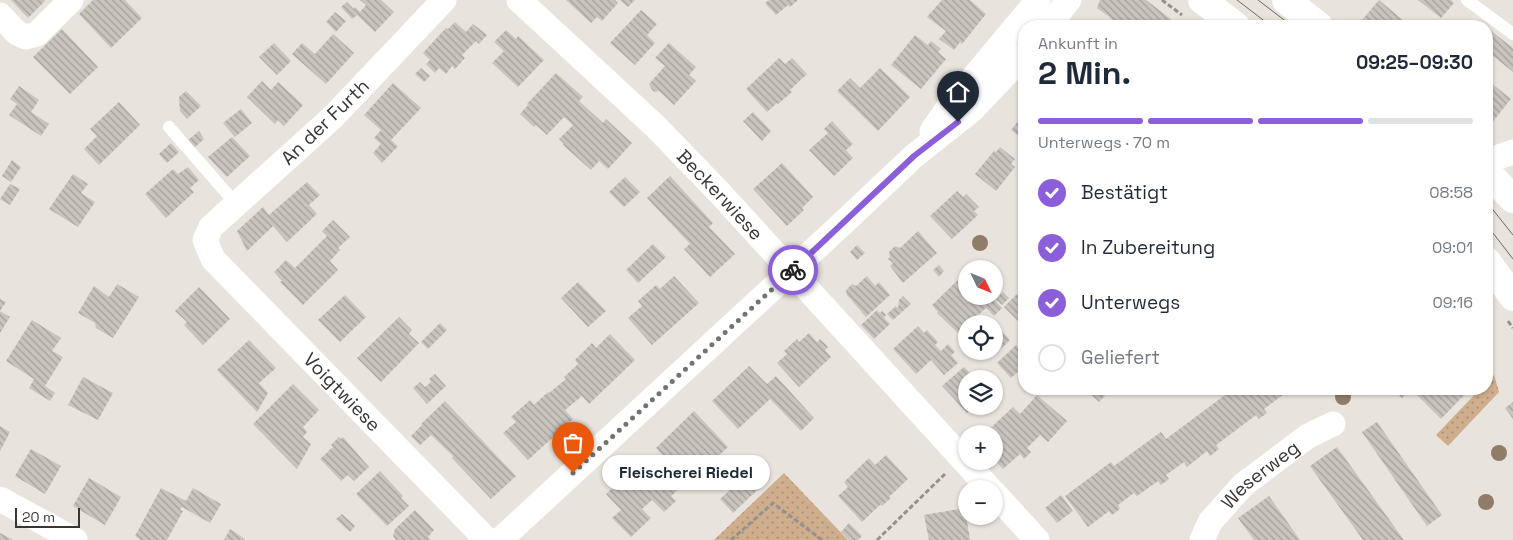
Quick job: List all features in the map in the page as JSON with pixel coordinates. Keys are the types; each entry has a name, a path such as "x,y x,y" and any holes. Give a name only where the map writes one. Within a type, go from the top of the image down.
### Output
{"main road":[{"path":"1202,0 1228,20"},
{"path":"1286,0 1311,20"},
{"path":"1493,178 1513,199"},
{"path":"1493,270 1513,297"}],"street":[{"path":"0,16 17,33 26,37 37,34 71,0"},
{"name":"An der Furth","path":"205,240 210,227 333,117 444,0"},
{"name":"Beckerwiese","path":"519,0 655,126 718,190 958,454"},
{"path":"1053,20 1069,0"},
{"path":"1025,20 1035,4"},
{"path":"500,540 914,156 972,110 984,84 1018,31"},
{"path":"984,84 1018,59"},
{"path":"1493,159 1513,152"},
{"name":"Voigtwiese","path":"205,240 213,259 487,540"},
{"name":"Weserweg","path":"1202,540 1210,522 1244,485 1308,436 1333,424"},
{"name":"Beckerwiese","path":"973,470 982,480"},
{"path":"0,498 75,540"},
{"path":"1003,503 1036,540"}],"lane":[{"path":"1467,0 1513,34"},
{"path":"1035,4 1046,20"},
{"path":"169,127 236,204"}],"path":[{"path":"877,540 958,460"},
{"path":"731,540 773,502 822,540"}],"shaded area":[{"path":"1493,376 1499,392 1448,446 1436,435 1474,395 1493,395"},
{"path":"784,473 848,540 714,540"}],"building":[{"path":"11,0 44,0 45,1 28,18"},
{"path":"93,0 125,0 142,18 111,48 79,14"},
{"path":"360,0 381,0 394,12 375,32 357,15 352,19 341,7 347,2 360,12 366,5"},
{"path":"566,0 615,0 618,3 602,21 597,17 591,23"},
{"path":"620,0 635,0 628,7"},
{"path":"769,0 798,0 790,7 788,5 776,15 765,3"},
{"path":"942,0 970,0 986,14 962,44 960,42 954,50 939,39 946,31 927,17"},
{"path":"1100,0 1146,0 1172,20 1113,20 1097,8"},
{"path":"1379,0 1403,20 1362,20"},
{"path":"1418,0 1451,0 1454,3 1441,18"},
{"path":"641,10 657,24 647,35 655,43 635,65 610,43"},
{"path":"335,12 346,21 336,32 326,22"},
{"path":"455,22 466,32 473,24 487,35 479,44 476,41 462,55 465,58 455,69 452,66 446,74 439,68 435,73 426,64 430,60 423,53 446,28 448,29"},
{"path":"62,29 98,67 70,94 33,57"},
{"path":"506,30 516,39 518,36 544,60 518,87 492,63 504,51 494,42"},
{"path":"1493,32 1513,48 1513,72 1493,56"},
{"path":"333,34 354,53 326,84 292,54 302,43 315,54"},
{"path":"915,35 928,45 931,41 941,49 938,52 946,59 921,89 891,65"},
{"path":"274,43 291,61 277,75 259,57"},
{"path":"669,43 696,67 689,75 696,81 674,105 659,91 655,92 652,90 649,84 665,66 655,58"},
{"path":"779,58 785,64 792,58 807,74 790,90 792,92 767,112 746,89"},
{"path":"421,68 430,76 424,82 415,74"},
{"path":"880,68 910,97 878,131 837,91 850,78 860,88"},
{"path":"556,73 583,97 579,101 603,123 606,119 632,143 608,169 599,161 591,170 563,145 559,139 573,125 564,117 547,135 536,125 534,127 520,114"},
{"path":"262,81 271,90 278,82 303,105 284,126 278,120 275,124 247,97"},
{"path":"393,83 421,108 391,140 398,146 382,163 373,153 381,144 374,138 381,130 364,115"},
{"path":"1493,85 1511,99 1493,121"},
{"path":"19,86 39,100 31,112 49,124 41,136 9,115 17,104 10,99"},
{"path":"186,91 201,106 187,119 180,111 179,97"},
{"path":"119,102 140,125 99,165 84,149 97,136 90,129"},
{"path":"241,109 252,123 235,137 223,123"},
{"path":"753,112 771,131 762,141 743,121"},
{"path":"832,121 853,144 846,150 853,158 834,176 809,150 828,133 824,129"},
{"path":"1018,121 1018,135 1011,130"},
{"path":"199,131 204,139 194,148 187,141"},
{"path":"232,137 250,156 227,177 208,157"},
{"path":"171,143 179,152 167,163 159,154"},
{"path":"1000,147 1015,159 1011,164 1015,167 996,191 975,174 994,151 996,152"},
{"path":"12,160 21,167 11,182 2,176"},
{"path":"782,163 813,197 802,208 804,210 787,226 753,189"},
{"path":"188,167 199,180 190,188 194,192 166,218 145,194 173,169 178,174"},
{"path":"73,174 88,184 81,193 95,202 78,227 49,209"},
{"path":"670,176 713,223 709,227 735,254 710,277 684,249 690,244 647,198"},
{"path":"625,177 640,192 624,207 609,192"},
{"path":"307,182 320,195 309,205 317,214 287,242 273,226 247,251 237,231 263,207 269,215"},
{"path":"10,184 20,189 10,205 0,199"},
{"path":"957,191 963,197 966,194 979,207 974,211 978,215 952,239 930,216"},
{"path":"333,220 350,237 338,248 340,250 330,261 338,270 303,305 280,282 282,281 274,272 286,260 295,268 327,236 322,231"},
{"path":"918,231 937,253 903,283 890,266 893,263 888,259 890,257 889,252 895,246 900,248"},
{"path":"653,244 666,257 638,283 626,270"},
{"path":"857,245 865,253 857,260 850,252"},
{"path":"939,265 944,271 939,277 933,270"},
{"path":"674,276 699,303 652,345 628,318 642,306 638,301 656,285 660,289"},
{"path":"867,276 875,286 879,282 890,295 866,317 847,295 846,290 852,284 856,286"},
{"path":"958,280 958,305 999,305 1002,308 995,315 986,308 978,315 958,315 958,333 937,313 932,305"},
{"path":"578,282 606,311 588,327 561,298"},
{"path":"117,284 139,297 113,338 96,328 95,323 78,313 94,286 109,297"},
{"path":"199,287 230,319 203,345 184,325 187,322 175,311"},
{"path":"1003,292 1009,298 1003,304"},
{"path":"345,295 366,317 340,342 318,320"},
{"path":"1018,295 1018,321 1004,307"},
{"path":"903,296 911,304 893,320 887,314 896,306 898,308 899,300"},
{"path":"0,299 6,302 0,311"},
{"path":"877,310 880,313 882,311 886,315 884,318 890,324 874,339 861,325"},
{"path":"0,311 10,317 0,333"},
{"path":"399,317 412,330 409,334 419,343 381,382 357,358"},
{"path":"32,320 61,338 52,351 63,357 45,386 55,393 50,401 29,388 34,379 6,361"},
{"path":"440,323 447,330 428,349 421,342"},
{"path":"918,326 924,333 927,330 938,342 935,345 941,351 948,344 955,352 951,355 958,363 944,375 931,360 916,374 893,349"},
{"path":"1003,332 1010,340 1003,347"},
{"path":"809,333 817,342 820,339 828,347 825,350 831,357 799,387 777,363 787,354 784,351 797,339 799,342"},
{"path":"610,334 635,360 589,404 582,396 565,410 573,419 528,460 503,433 516,422 511,417 530,400 534,405 566,379 564,377 578,364 575,360 592,343 596,348"},
{"path":"249,340 276,368 259,383 268,393 257,412 217,370"},
{"path":"1016,345 1018,347 1018,372 1011,378 997,363 1003,360 1003,357"},
{"path":"749,366 767,384 776,376 814,418 801,431 770,399 738,429 712,401"},
{"path":"958,372 958,403 942,386"},
{"path":"435,374 446,386 427,404 413,388 420,382 425,387 431,382 429,379"},
{"path":"83,377 113,393 98,420 68,405"},
{"path":"293,384 319,410 303,427 307,432 303,437 311,444 297,469 253,424"},
{"path":"1037,395 1067,421 1048,442 1040,435 1027,448 1031,452 1024,459 1020,454 1003,469 1003,425 994,425 1013,407 1020,414"},
{"path":"1091,395 1105,395 1099,402"},
{"path":"1225,395 1283,395 1264,409 1267,413 1259,419 1256,415 1216,445 1219,449 1210,456 1207,451 1187,467 1184,462 1166,475 1169,479 1161,485 1158,481 1137,496 1134,493 1118,505 1120,509 1112,515 1109,511 1088,527 1065,496 1111,462 1114,466 1161,432 1166,439"},
{"path":"1417,395 1464,395 1441,419"},
{"path":"445,401 516,476 491,499 452,458 453,456 431,435 420,445 411,436"},
{"path":"1513,402 1513,419 1505,408"},
{"path":"694,411 728,447 689,484 656,448"},
{"path":"1377,422 1442,515 1427,526 1362,432"},
{"path":"0,426 10,432 0,451"},
{"path":"339,437 341,439 343,437 369,467 354,481 348,475 341,481 320,459 333,447 331,445"},
{"path":"1337,447 1404,540 1363,540 1310,466"},
{"path":"31,449 61,466 45,494 15,476"},
{"path":"886,455 908,479 889,497 891,498 882,506 881,504 862,522 838,496 848,487 844,482 869,458 875,465"},
{"path":"639,463 659,484 667,475 680,488 671,496 676,501 664,512 652,500 642,509 651,518 631,537 612,518 621,510 606,494"},
{"path":"758,465 770,478 733,513 720,499"},
{"path":"380,471 403,496 401,498 409,506 387,526 356,494"},
{"path":"89,478 121,497 105,525 73,506"},
{"path":"161,488 186,501 193,488 221,504 210,523 182,507 180,510 183,511 167,540 141,540 135,536"},
{"path":"1061,495 1073,511 1057,523 1045,508"},
{"path":"1269,496 1300,540 1254,540 1238,518"},
{"path":"958,509 958,525 968,525 970,540 929,540 924,515"},
{"path":"415,510 434,530 428,537 431,540 396,540 393,536 395,529"},
{"path":"342,514 355,526 350,532 336,519"},
{"path":"849,523 862,536 858,540 849,540 841,532"},
{"path":"230,529 245,539 245,540 224,540"},
{"path":"0,533 13,540 0,540"}],"tram line":[{"path":"1237,0 1263,20"},
{"path":"1258,0 1284,20"},
{"path":"1493,210 1513,235"},
{"path":"1493,233 1513,259"}],"way so far":[{"path":"573,473 793,270"}],"place":[{"name":"Fleischerei Riedel","path":"573,473"}],"route":[{"path":"793,270 914,156 958,122"}]}
